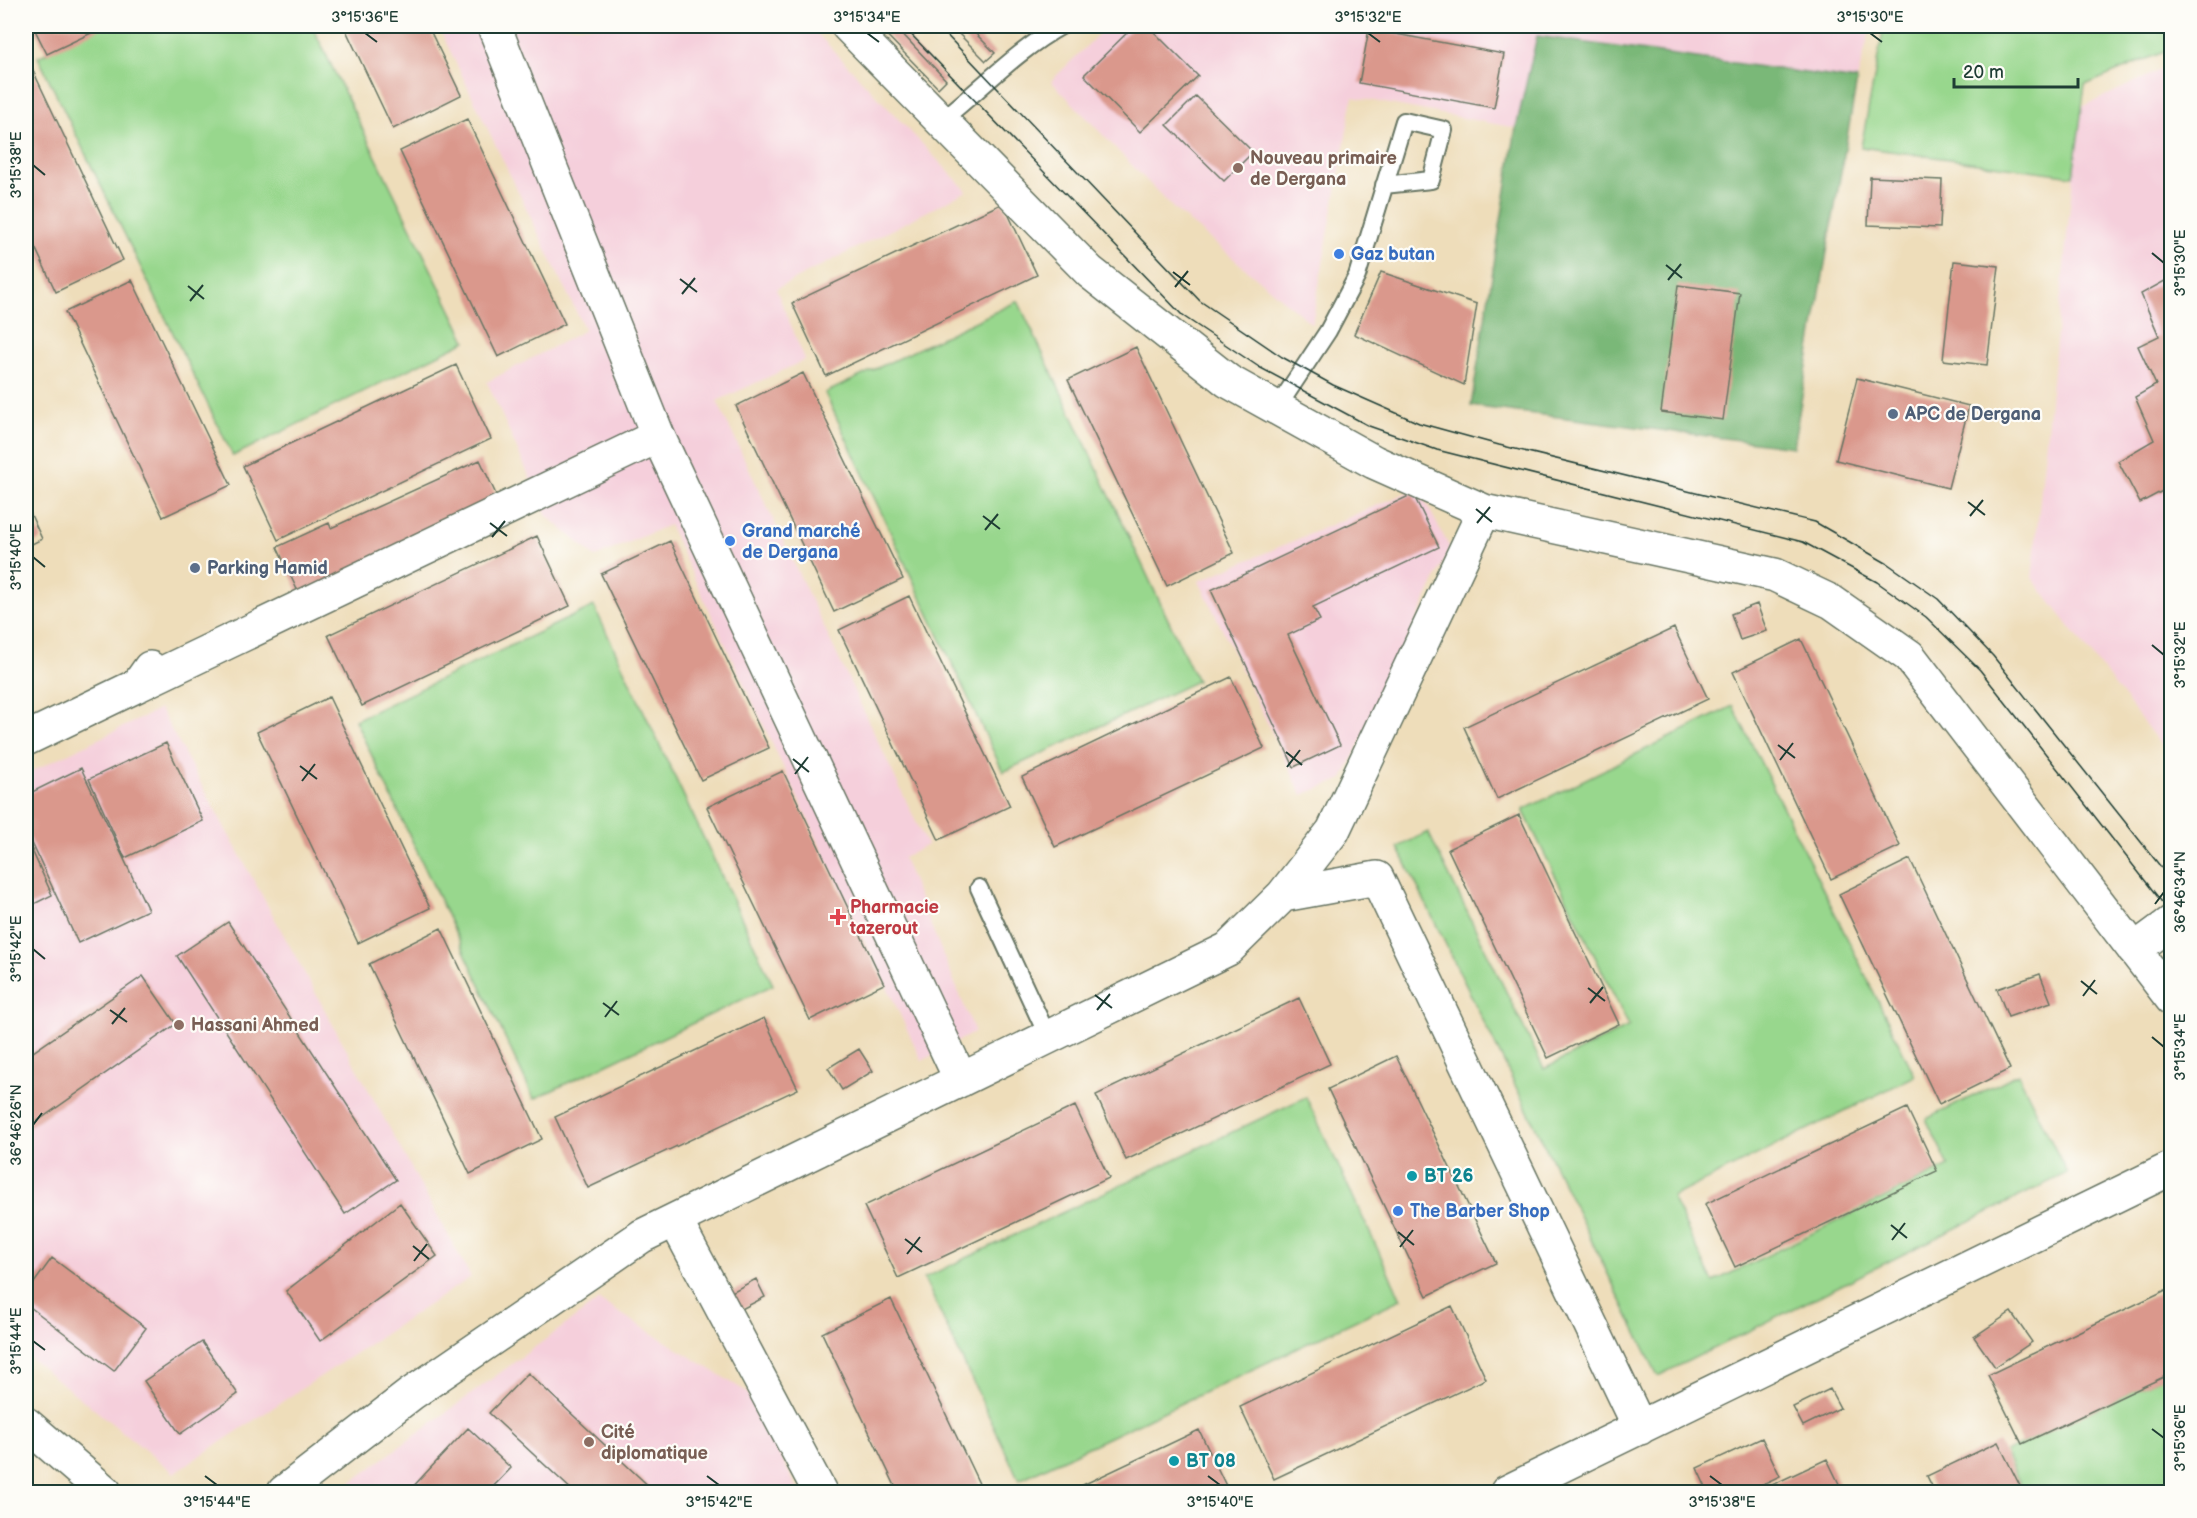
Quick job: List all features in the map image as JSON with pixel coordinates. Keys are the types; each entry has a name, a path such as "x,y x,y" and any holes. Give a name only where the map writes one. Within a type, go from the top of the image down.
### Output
{"street":[{"path":"494,26 658,436 961,1080"},
{"path":"849,26 1090,272 1228,381 1374,462 1484,511 1775,574 1832,602 1909,656 2172,999"},
{"path":"26,739 658,436"},
{"path":"284,1492 411,1394 642,1236 1228,949 1283,895 1333,831 1484,511"},
{"path":"138,685 162,653"},
{"path":"1283,895 1377,878 1640,1428"},
{"path":"2134,950 2172,922"},
{"path":"1507,1492 2172,1168"},
{"path":"675,1220 820,1492"},
{"path":"26,1424 105,1492"}],"lane":[{"path":"942,120 991,81 1034,41 1061,26"},
{"path":"1277,408 1328,331 1357,276 1384,185 1404,121 1444,130 1431,180 1384,185"},
{"path":"978,888 1048,1037"}],"shaded area":[{"name":"Grand marché de Dergana","path":"438,26 810,26 967,191 776,289 805,360 717,401 927,845 903,858 975,1032 922,1061 669,525 595,557 547,516 487,382 585,330"},
{"name":"Nouveau primaire de Dergana","path":"1107,26 1871,26 1857,80 1537,37 1516,128 1353,97 1312,324 1174,209 1051,81"},
{"path":"2171,65 2171,758 2032,578 2080,108"},
{"path":"1418,488 1450,548 1343,779 1302,795 1199,581"},
{"name":"Hassani Ahmed","path":"160,709 471,1277 174,1473 26,1355 26,774"},
{"name":"Cité diplomatique","path":"599,1300 747,1392 799,1492 338,1492"}],"green space":[{"path":"102,26 312,26 466,341 233,456 38,57"},
{"path":"1884,26 2171,26 2171,49 2085,85 2073,176 1861,147"},
{"path":"1537,36 1857,80 1793,447 1471,406 1516,128"},
{"path":"1018,301 1197,681 1003,772 825,393"},
{"path":"594,606 773,985 534,1099 355,720"},
{"path":"1733,706 1915,1076 1672,1197 1713,1282 1949,1166 1926,1119 2018,1074 2067,1173 1658,1376 1398,847 1428,832 1544,1069 1629,1026 1523,810"},
{"path":"1306,1097 1401,1299 1019,1480 924,1278"},
{"path":"2171,1373 2171,1492 2024,1492 2005,1452"}],"building":[{"path":"33,26 106,26 47,54"},
{"path":"344,26 428,26 461,95 393,129"},
{"path":"878,26 895,26 946,80 938,88"},
{"path":"951,26 968,26 995,53 986,61"},
{"path":"1134,26 1148,26 1198,76 1140,132 1084,75"},
{"path":"1369,29 1504,54 1494,108 1359,83"},
{"path":"26,56 123,260 56,292 26,228"},
{"path":"1196,96 1253,152 1224,181 1167,125"},
{"path":"467,119 565,324 498,357 400,151"},
{"path":"1870,177 1942,180 1940,228 1868,225"},
{"path":"1003,203 1037,275 826,376 792,303"},
{"path":"1954,261 1999,266 1987,365 1943,360"},
{"path":"1381,272 1477,304 1464,385 1354,334"},
{"path":"2172,277 2172,486 2140,503 2118,461 2154,440 2135,397 2156,385 2138,346 2159,336 2141,294"},
{"path":"132,280 231,485 163,517 65,312"},
{"path":"1678,285 1740,293 1723,420 1661,412"},
{"path":"1136,347 1234,553 1167,586 1068,380"},
{"path":"456,365 491,439 278,540 243,466"},
{"path":"803,373 903,579 834,612 736,406"},
{"path":"1857,378 1969,406 1948,488 1836,460"},
{"path":"480,460 500,503 301,598 277,547 329,523 331,528"},
{"path":"1413,494 1439,547 1313,607 1320,620 1288,635 1340,745 1294,767 1211,590"},
{"path":"26,504 42,539 26,547"},
{"path":"537,536 570,606 362,706 328,635"},
{"path":"670,541 769,748 701,780 601,574"},
{"path":"909,596 1010,806 939,840 839,630"},
{"path":"1757,604 1767,631 1740,640 1731,614"},
{"path":"1674,628 1708,699 1497,799 1464,727"},
{"path":"1801,639 1900,846 1831,879 1733,672"},
{"path":"1231,677 1264,748 1055,847 1022,777"},
{"path":"329,697 430,908 358,943 257,732"},
{"path":"166,743 203,821 125,858 89,779"},
{"path":"81,768 148,910 78,943 26,830 26,795"},
{"path":"783,771 884,984 810,1020 707,807"},
{"path":"1519,815 1619,1024 1548,1058 1448,849"},
{"path":"26,837 52,895 26,908"},
{"path":"1910,859 2010,1069 1939,1104 1839,894"},
{"path":"228,922 396,1180 345,1214 177,956"},
{"path":"441,928 542,1139 470,1174 369,964"},
{"path":"2040,974 2051,1002 2008,1017 1997,989"},
{"path":"143,976 176,1024 26,1129 26,1057"},
{"path":"1299,998 1330,1064 1126,1160 1096,1095"},
{"path":"764,1018 798,1089 588,1188 555,1117"},
{"path":"859,1049 873,1071 842,1090 828,1068"},
{"name":"BT 26","path":"1396,1056 1496,1263 1427,1296 1328,1089"},
{"path":"1075,1106 1109,1178 898,1278 864,1206"},
{"path":"1907,1108 1937,1171 1735,1267 1705,1204"},
{"path":"400,1203 437,1256 320,1341 286,1291"},
{"path":"52,1258 146,1328 114,1371 26,1304 26,1294"},
{"path":"756,1279 765,1297 734,1313 724,1296"},
{"path":"2172,1287 2172,1373 2022,1444 1988,1375"},
{"path":"891,1299 983,1492 898,1492 822,1333"},
{"path":"1452,1306 1486,1379 1274,1479 1240,1407"},
{"path":"2011,1312 2032,1342 1995,1367 1974,1337"},
{"path":"202,1342 238,1394 180,1434 144,1381"},
{"path":"528,1373 655,1492 574,1492 489,1413"},
{"path":"1830,1389 1840,1408 1803,1426 1793,1407"},
{"path":"468,1428 511,1468 488,1492 408,1492"},
{"name":"BT 08","path":"1199,1430 1229,1492 1068,1492"},
{"path":"1762,1438 1780,1476 1746,1492 1708,1492 1697,1468"},
{"path":"1998,1442 2023,1492 1935,1492 1927,1476"},
{"path":"1827,1459 1843,1492 1757,1492"}],"tram line":[{"path":"903,26 1183,316 1259,367 1369,426 1437,450 1803,542 1877,582 1926,617 1980,670 2172,915"},
{"path":"938,26 1200,301 1282,357 1333,385 1419,423 1499,445 1815,522 1888,564 1938,599 1993,656 2172,881"}],"place":[{"name":"Nouveau primaire de Dergana","path":"1238,168"},
{"name":"Gaz butan","path":"1339,254"},
{"name":"APC de Dergana","path":"1893,414"},
{"name":"Grand marché de Dergana","path":"730,541"},
{"name":"Parking Hamid","path":"195,568"},
{"name":"Pharmacie tazerout","path":"838,917"},
{"name":"Hassani Ahmed","path":"179,1025"},
{"name":"BT 26","path":"1412,1176"},
{"name":"The Barber Shop","path":"1398,1211"},
{"name":"Cité diplomatique","path":"589,1442"},
{"name":"BT 08","path":"1174,1461"}]}
